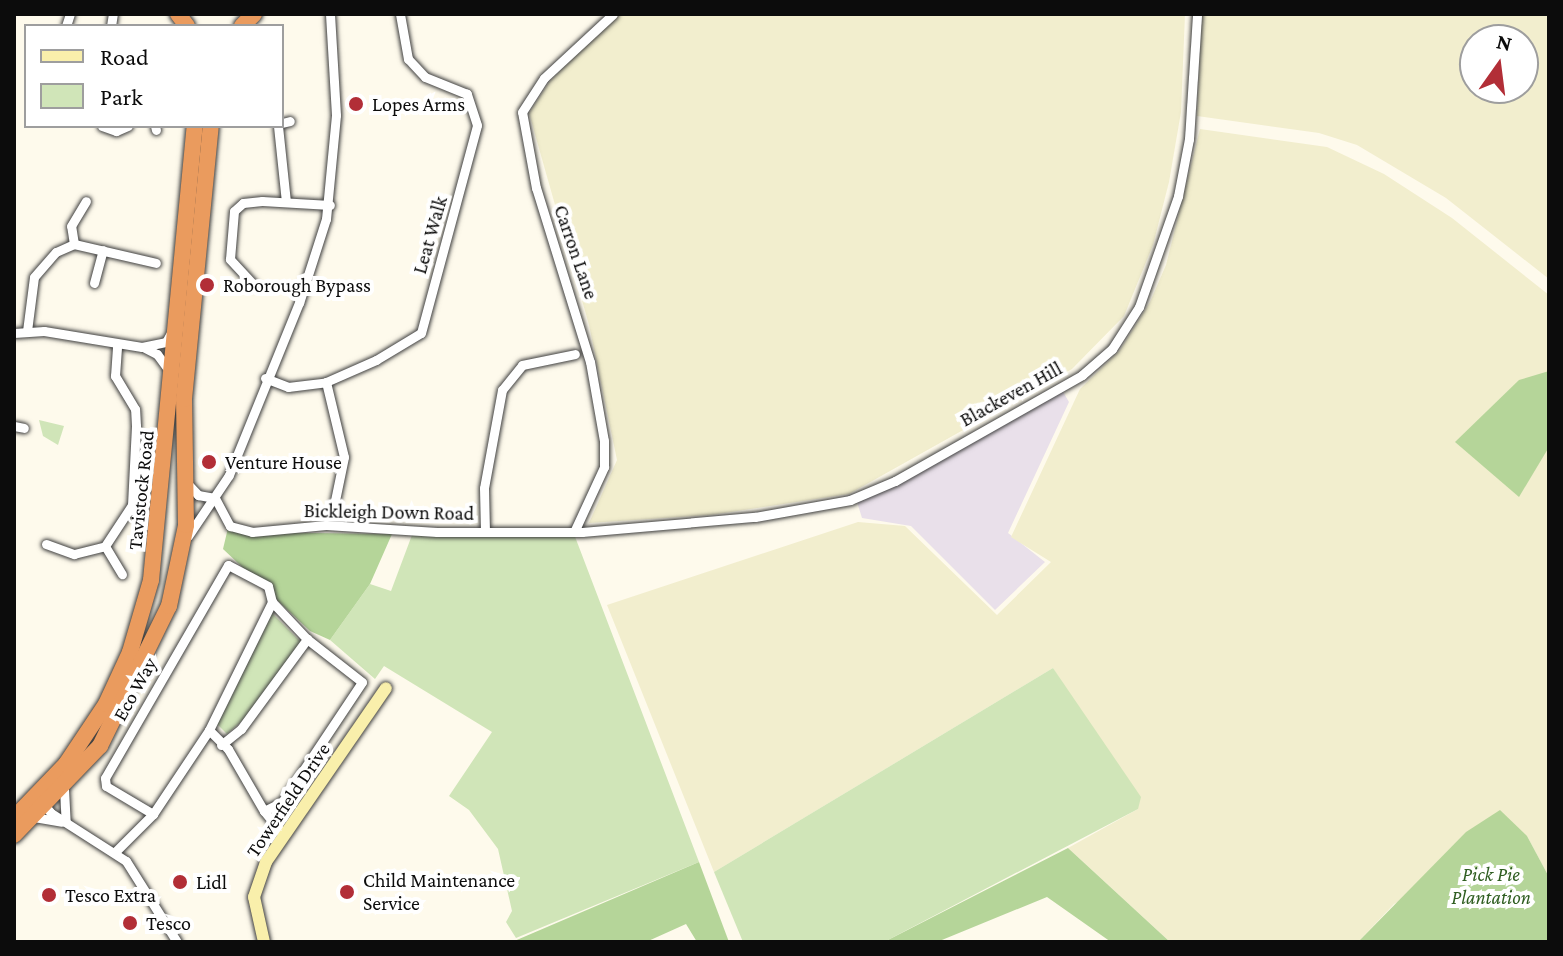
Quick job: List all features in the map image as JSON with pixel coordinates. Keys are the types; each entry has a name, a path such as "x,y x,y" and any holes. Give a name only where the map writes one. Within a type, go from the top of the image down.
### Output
{"highway":[{"name":"Tavistock Road","path":"14,835 39,806 84,740 130,652 151,580 195,128"},
{"name":"Tavistock Road","path":"14,818 64,789 118,717 169,606 183,547 184,399 211,128"}],"street":[{"name":"Tavistock Road","path":"183,547 229,475 265,378 299,303 330,205 336,115 330,14"},
{"name":"Leat Walk","path":"265,378 288,387 326,382 376,360 421,333 477,125 467,94 425,77 408,59 400,14"},
{"name":"Carron Lane","path":"578,532 604,467 604,441 590,362 536,188 522,112 544,78 613,14"},
{"name":"Blackeven Hill","path":"578,532 755,517 850,500 895,481 1082,375 1112,349 1139,307 1163,250 1189,139 1197,14"},
{"path":"283,128 286,202"},
{"path":"74,244 71,226 86,201"},
{"path":"253,284 230,259 234,211 243,203 330,205"},
{"path":"27,331 34,277 56,252 74,244 156,263"},
{"path":"94,283 103,250"},
{"path":"14,333 27,331 142,347 166,342 178,306"},
{"path":"46,544 74,554 105,546 132,505 136,467 135,409 115,376 117,344"},
{"path":"142,347 166,364 171,396"},
{"path":"485,532 487,465 510,374 540,359 575,354"},
{"path":"326,382 344,457 333,510"},
{"name":"Tavistock Road","path":"182,476 198,495 215,498"},
{"name":"Bickleigh Down Road","path":"215,498 230,526 252,532 326,525 485,532 578,532"},
{"path":"105,546 122,574"},
{"name":"Eco Way","path":"153,814 106,786 105,778 211,586 228,565 268,586 273,599"},
{"path":"116,851 153,814 209,730 273,599 307,639 362,682 282,802 264,811"},
{"path":"221,745 241,729 307,639"},
{"name":"Towerfield Drive","path":"264,942 254,897 266,862 386,688"},
{"path":"209,730 284,836"},
{"path":"64,789 66,822"},
{"path":"39,806 116,851 143,885 177,942"}],"shaded area":[{"path":"618,14 1185,14 1181,112 1169,182 1153,245 1124,316 1072,369 849,494 711,515 589,523 617,460 589,325 529,113 550,81"},
{"path":"1202,14 1549,14 1549,279 1446,198 1357,145 1319,133 1197,116"},
{"path":"1200,129 1327,147 1384,174 1452,218 1549,295 1549,877 1527,836 1394,904 1358,942 1170,942 1068,848 1138,809 1053,668 714,872 607,605 858,522 905,526 997,615 1051,562 1011,537 1080,389 1120,350 1150,302 1166,265"},
{"path":"1062,390 1069,402 1008,533 1045,562 995,610 911,526 862,518 857,502"}],"green space":[{"path":"1549,371 1549,447 1519,497 1455,442 1519,380"},
{"path":"39,420 64,426 58,445 43,436"},
{"path":"228,528 241,532 392,534 370,584 330,640 310,631 223,549"},
{"path":"574,534 699,862 516,938 506,922 512,911 498,849 469,810 449,796 492,732 384,666 375,679 330,640 370,584 391,591 412,535"},
{"path":"272,613 301,642 244,719 227,734 217,724"},
{"path":"1053,668 1141,797 1138,809 884,942 743,942 714,872"},
{"name":"Pick Pie Plantation","path":"1500,810 1527,836 1549,877 1549,942 1358,942 1466,832"},
{"path":"1068,848 1170,942 1111,942 1047,897 937,942 884,942"},
{"path":"699,862 729,942 697,942 686,924 646,942 512,942"}],"place":[{"name":"Lopes Arms","path":"356,104"},
{"name":"Roborough Bypass","path":"207,285"},
{"name":"Venture House","path":"209,462"},
{"name":"Lidl","path":"180,882"},
{"name":"Child Maintenance Service","path":"347,892"},
{"name":"Tesco Extra","path":"49,895"},
{"name":"Tesco","path":"130,923"}]}
